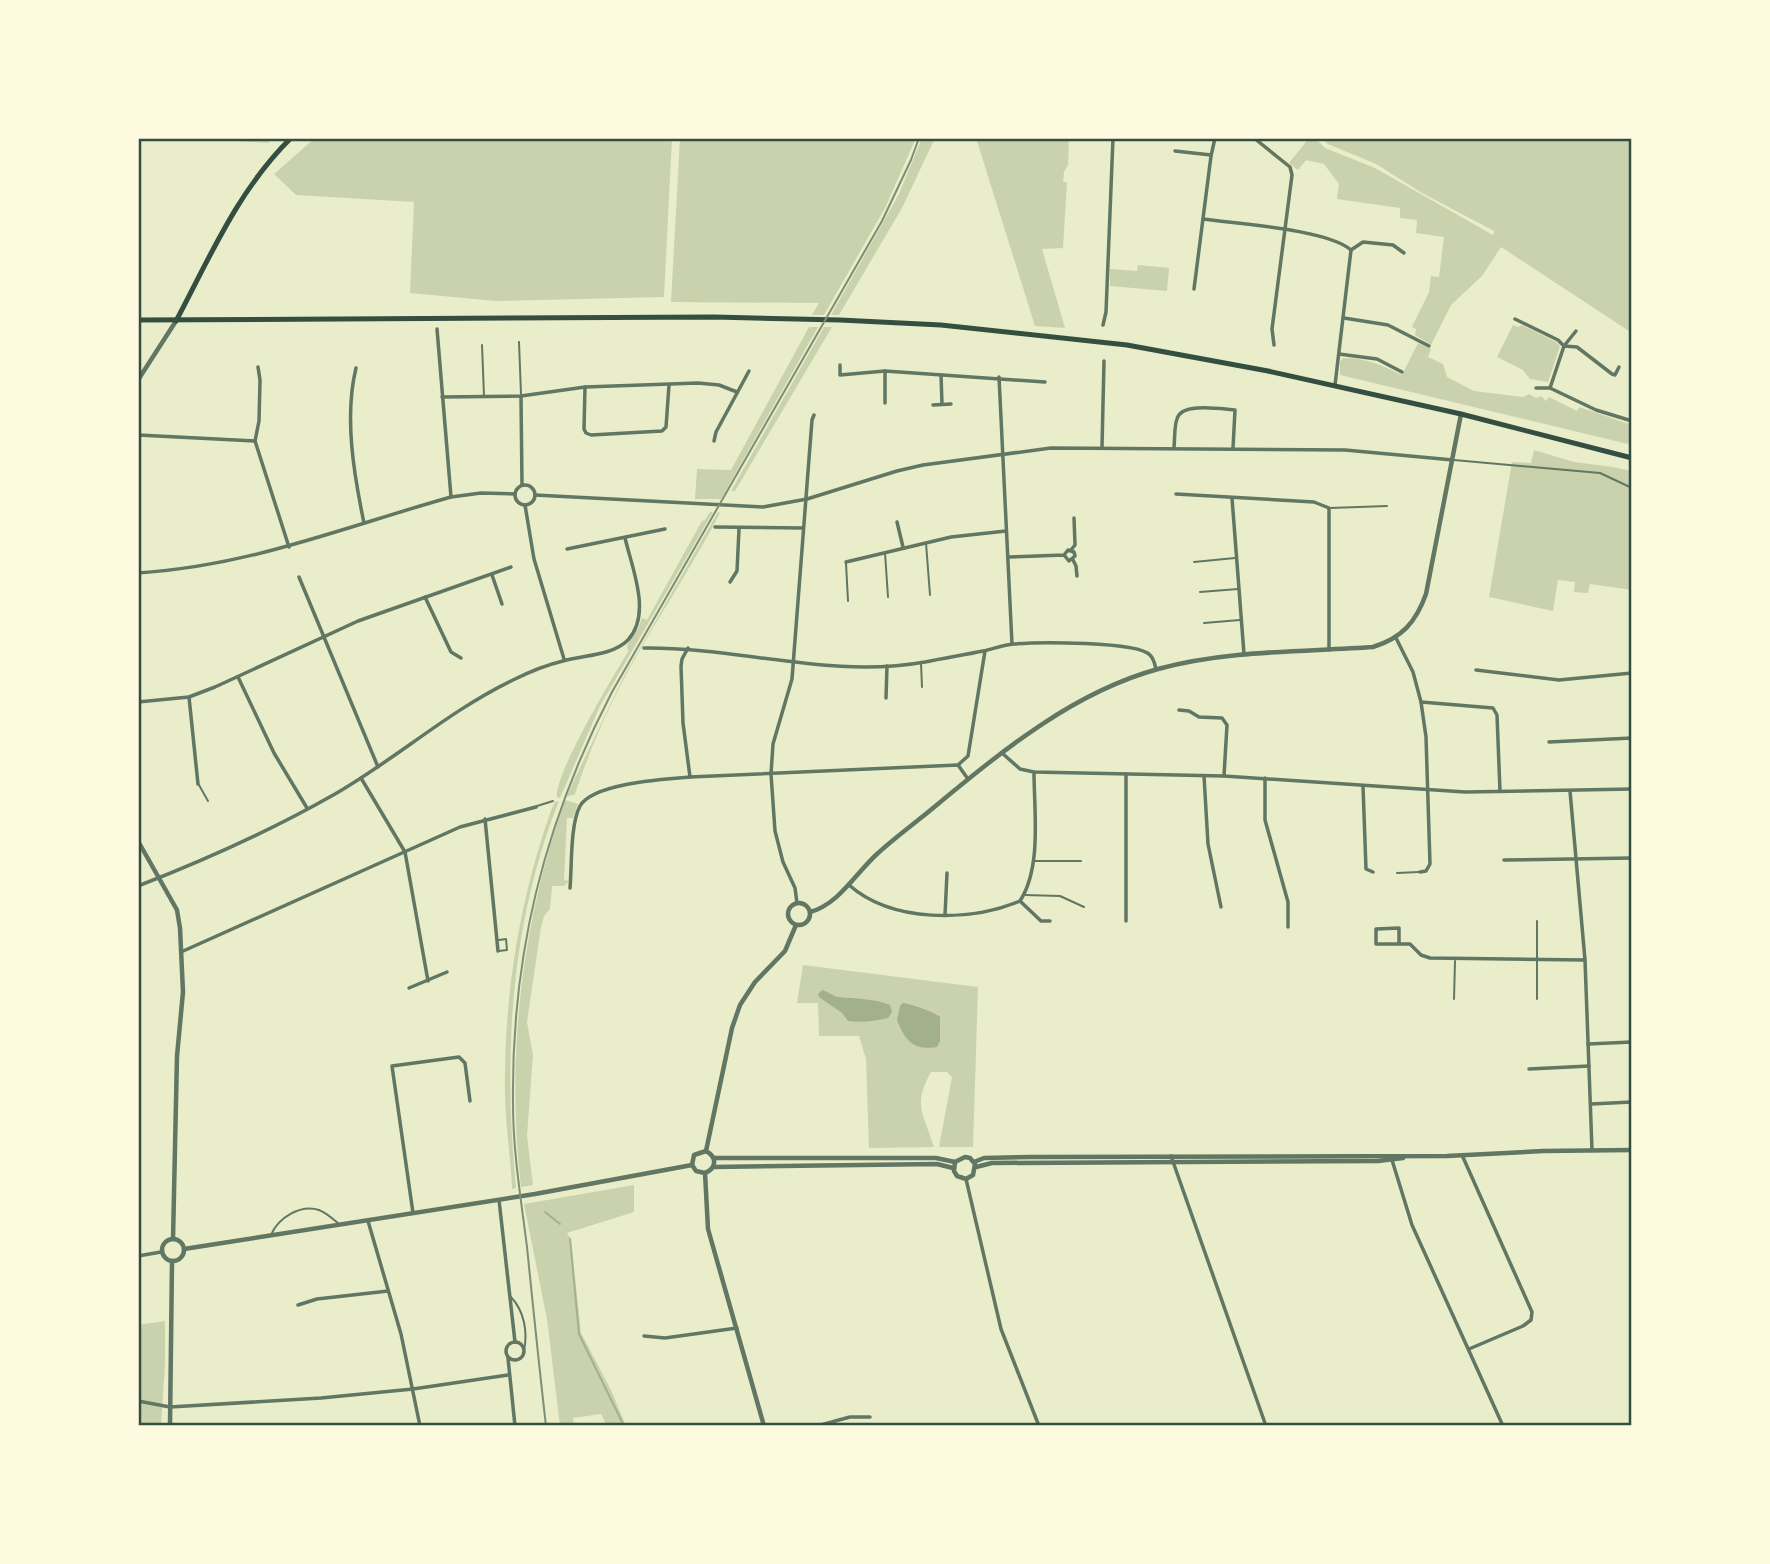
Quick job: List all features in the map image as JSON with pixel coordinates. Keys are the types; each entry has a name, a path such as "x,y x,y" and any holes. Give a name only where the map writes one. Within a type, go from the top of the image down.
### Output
{"main road":[{"path":"176,321 235,208 259,173 291,138"},
{"path":"138,320 674,317 812,319 941,325 1127,345 1335,385 1632,458"}],"street":[{"path":"1103,325 1106,312 1113,138"},
{"path":"1194,289 1215,138"},
{"path":"1254,138 1290,167 1292,175 1272,329 1274,345"},
{"path":"1175,151 1211,155"},
{"path":"1203,219 1286,228 1341,243 1351,250"},
{"path":"1335,385 1351,250 1363,242 1393,246 1404,253"},
{"path":"1343,318 1388,325 1429,346"},
{"path":"1516,319 1558,340 1564,346 1577,347 1612,374 1615,374 1619,367"},
{"path":"138,380 176,321"},
{"path":"437,329 451,497"},
{"path":"1550,388 1564,346 1576,331"},
{"path":"1339,354 1377,359 1402,372"},
{"path":"1102,447 1104,361"},
{"path":"839,382 840,365"},
{"path":"258,367 259,421 255,441 289,547"},
{"path":"356,368 353,379 352,443 364,523"},
{"path":"715,441 716,432 749,371"},
{"path":"840,375 885,371 1045,382"},
{"path":"885,371 885,403"},
{"path":"942,374 942,404"},
{"path":"999,377 1012,644"},
{"path":"442,397 521,396 585,387 698,383 719,385 737,392"},
{"path":"585,387 584,429 591,435 662,431 666,427 669,385"},
{"path":"1536,388 1550,388 1596,410 1632,421"},
{"path":"515,494 522,485 521,396"},
{"path":"933,405 951,404"},
{"path":"1174,448 1177,416 1190,408 1235,410 1233,448"},
{"path":"810,912 827,906 876,854 1002,753 1060,713 1122,682 1156,669 1189,662 1244,654 1373,647 1396,638 1412,624 1426,594 1461,414"},
{"path":"797,903 795,888 783,862 775,831 772,774 774,744 794,663 811,420 814,415"},
{"path":"138,435 255,441"},
{"path":"535,495 763,507 807,499 897,471 1002,453 1051,448 1345,450 1453,460"},
{"path":"522,485 533,490 535,495"},
{"path":"138,573 220,564 289,547 451,497 481,493 515,494"},
{"path":"515,494 519,504 525,505 530,504 535,495"},
{"path":"1176,494 1314,502 1329,508 1329,650"},
{"path":"1232,498 1244,654"},
{"path":"525,505 534,559 564,660"},
{"path":"1008,557 1064,555 1075,545 1074,518"},
{"path":"897,522 903,547"},
{"path":"715,527 803,528"},
{"path":"730,582 737,571 739,528"},
{"path":"567,549 665,529"},
{"path":"846,562 926,542 1006,531"},
{"path":"138,886 262,833 308,808 361,778 510,681 564,660 615,648 628,640 634,632 638,618 639,600 625,538"},
{"path":"1071,550 1074,552 1077,576"},
{"path":"1064,555 1065,559 1073,560"},
{"path":"138,702 189,697 388,609 511,567"},
{"path":"492,575 502,604"},
{"path":"299,577 378,766"},
{"path":"425,597 451,652 461,658"},
{"path":"1396,638 1413,671 1426,737 1430,864 1426,872 1420,872"},
{"path":"645,648 688,648 844,667 921,662 1012,644 1057,643 1133,648 1150,654 1156,669"},
{"path":"688,648 682,659 681,677 682,723 690,777"},
{"path":"570,888 576,817 584,801 595,794 658,779 958,765 968,756 985,650"},
{"path":"886,698 887,666"},
{"path":"1476,670 1559,680 1632,673"},
{"path":"237,677 274,753 308,808"},
{"path":"189,697 198,784"},
{"path":"1421,702 1493,708 1497,715 1500,791"},
{"path":"1180,710 1189,711 1199,717 1223,718 1227,725 1224,776"},
{"path":"1549,743 1632,738"},
{"path":"1002,753 1020,769 1034,772 1224,776 1427,789 1632,789"},
{"path":"958,765 968,779"},
{"path":"848,884 868,900 908,912 945,915 988,912 1020,901 1031,879 1034,860 1034,772"},
{"path":"1126,774 1126,921"},
{"path":"1204,776 1207,830 1221,907"},
{"path":"361,778 405,852 428,981"},
{"path":"1265,778 1265,820 1288,902 1288,927"},
{"path":"1363,786 1366,869 1373,872"},
{"path":"1570,790 1585,960 1592,1150"},
{"path":"181,952 460,827 536,807"},
{"path":"485,819 498,951"},
{"path":"138,841 177,910 181,952 183,992 177,1056 173,1239"},
{"path":"1504,860 1632,858"},
{"path":"945,915 947,873"},
{"path":"1020,901 1041,921 1050,921"},
{"path":"797,903 807,906 810,912 807,923 796,925 790,921 788,914 790,907 797,903"},
{"path":"706,1151 732,1028 740,1005 755,982 785,951 796,925"},
{"path":"1399,944 1399,928 1376,929 1376,944 1399,944 1410,944 1430,958 1585,960"},
{"path":"409,988 447,972"},
{"path":"1588,1044 1632,1042"},
{"path":"413,1213 392,1066 459,1057 465,1063 470,1101"},
{"path":"1529,1069 1589,1066"},
{"path":"1591,1104 1632,1102"},
{"path":"706,1151 694,1155 692,1165 696,1171 705,1173 713,1167 954,1165 965,1157 975,1165 1173,1163 1632,1150"},
{"path":"706,1151 714,1158 936,1158 954,1165"},
{"path":"1462,1155 1532,1312 1531,1320 1523,1326 1469,1349"},
{"path":"1171,1156 1266,1426"},
{"path":"954,1165 957,1176 966,1179 973,1175 975,1165 984,1158 1003,1157 1391,1157"},
{"path":"1391,1157 1412,1225 1503,1426"},
{"path":"713,1167 714,1158"},
{"path":"184,1249 499,1200 692,1165"},
{"path":"705,1173 708,1229 764,1426"},
{"path":"966,1179 1001,1329 1040,1426"},
{"path":"499,1200 515,1342"},
{"path":"368,1221 414,1389 420,1426"},
{"path":"173,1239 181,1242 184,1249 181,1258 172,1262 163,1257 161,1252 164,1243 173,1239"},
{"path":"138,1256 161,1252"},
{"path":"170,1426 172,1262"},
{"path":"298,1305 317,1299 388,1291"},
{"path":"644,1336 665,1338 737,1328"},
{"path":"508,1358 517,1360 522,1357 522,1345 515,1342"},
{"path":"515,1342 506,1347 515,1426"},
{"path":"138,1401 170,1407 321,1398 414,1389 508,1375"},
{"path":"817,1426 850,1417 870,1417"}],"lane":[{"path":"519,342 521,396"},
{"path":"482,345 484,397"},
{"path":"1453,460 1600,473 1632,488"},
{"path":"1329,508 1387,506"},
{"path":"926,542 930,595"},
{"path":"885,552 888,597"},
{"path":"1194,562 1236,558"},
{"path":"846,562 848,601"},
{"path":"1200,593 1239,589"},
{"path":"1204,623 1241,620"},
{"path":"921,662 922,687"},
{"path":"198,784 208,801"},
{"path":"536,807 553,801"},
{"path":"1034,860 1081,861"},
{"path":"1397,873 1420,872"},
{"path":"1024,895 1060,896 1084,906"},
{"path":"1537,921 1537,999"},
{"path":"496,940 506,939 507,950 498,951"},
{"path":"1454,999 1455,960"},
{"path":"271,1236 288,1214 306,1210 318,1210 340,1225"},
{"path":"510,1295 522,1308 524,1351"}],"shaded area":[{"path":"189,138 269,138 269,143"},
{"path":"315,138 672,138 664,297 496,301 410,293 414,202 296,195 274,174"},
{"path":"680,138 916,138 885,208 824,315 812,315 819,303 671,302"},
{"path":"922,138 935,138 902,208 839,315 831,315 899,194"},
{"path":"976,138 1069,138 1068,165 1063,182 1067,182 1063,248 1042,249 1065,328 1035,326"},
{"path":"1309,138 1315,138 1325,148 1375,168 1493,235 1494,231 1422,193 1376,164 1328,144 1322,138 1632,138 1632,333 1501,247 1482,276 1451,305 1431,345 1415,335 1416,329 1412,327 1429,292 1431,276 1439,277 1444,237 1416,233 1417,220 1400,218 1400,208 1337,199 1339,184 1324,164 1306,160 1298,170 1289,163"},
{"path":"1138,265 1169,268 1167,291 1110,286 1110,269 1137,271"},
{"path":"1513,325 1522,325 1560,346 1548,382 1530,379 1523,370 1497,357"},
{"path":"809,327 818,327 721,499 695,499 697,469 731,470"},
{"path":"824,327 832,327 735,491 731,491"},
{"path":"1418,343 1431,349 1428,357 1443,364 1447,377 1474,391 1523,397 1529,394 1536,398 1541,396 1546,401 1549,397 1577,411 1579,407 1632,425 1632,445 1340,375 1340,362 1343,358 1374,363 1402,375"},
{"path":"1534,450 1574,462 1632,471 1632,590 1590,584 1588,593 1574,592 1575,582 1558,580 1553,611 1489,597 1512,462 1531,463"},
{"path":"713,512 600,706 560,798 557,797 574,748 628,652 627,645 642,618 647,620 702,521"},
{"path":"718,512 720,513 693,562 614,698 575,794 566,797 623,678"},
{"path":"565,800 578,804 573,818 567,818 564,880 569,881 564,886 552,886 550,909 544,916 541,927 527,1022 533,1055 527,1136 533,1185 521,1187 515,1089 521,991 537,895"},
{"path":"559,801 530,895 514,992 510,1090 516,1188 512,1189 505,1092 511,984 522,913 540,843 552,808 555,802"},
{"path":"803,965 978,987 973,1147 939,1147 952,1077 947,1072 931,1072 921,1102 934,1147 869,1148 866,1059 859,1036 819,1036 818,1003 797,1003"},
{"path":"822,990 838,997 890,1005 892,1012 888,1018 863,1022 848,1021 842,1013 819,997 818,994"},
{"path":"903,1003 940,1017 940,1041 937,1047 916,1046 903,1034 897,1020"},
{"path":"634,1185 634,1212 567,1233 571,1239 581,1333 611,1390 626,1426 607,1426 601,1414 573,1418 574,1426 560,1426 547,1319 524,1204"},
{"path":"165,1321 161,1426 138,1426 138,1325"}],"waterway":[{"path":"545,1212 560,1224"},
{"path":"570,1239 579,1334 624,1426"}],"railway":[{"path":"546,1426 516,1158 513,1104 518,996 536,892 550,841 588,741 612,692 882,221 919,138"}]}
